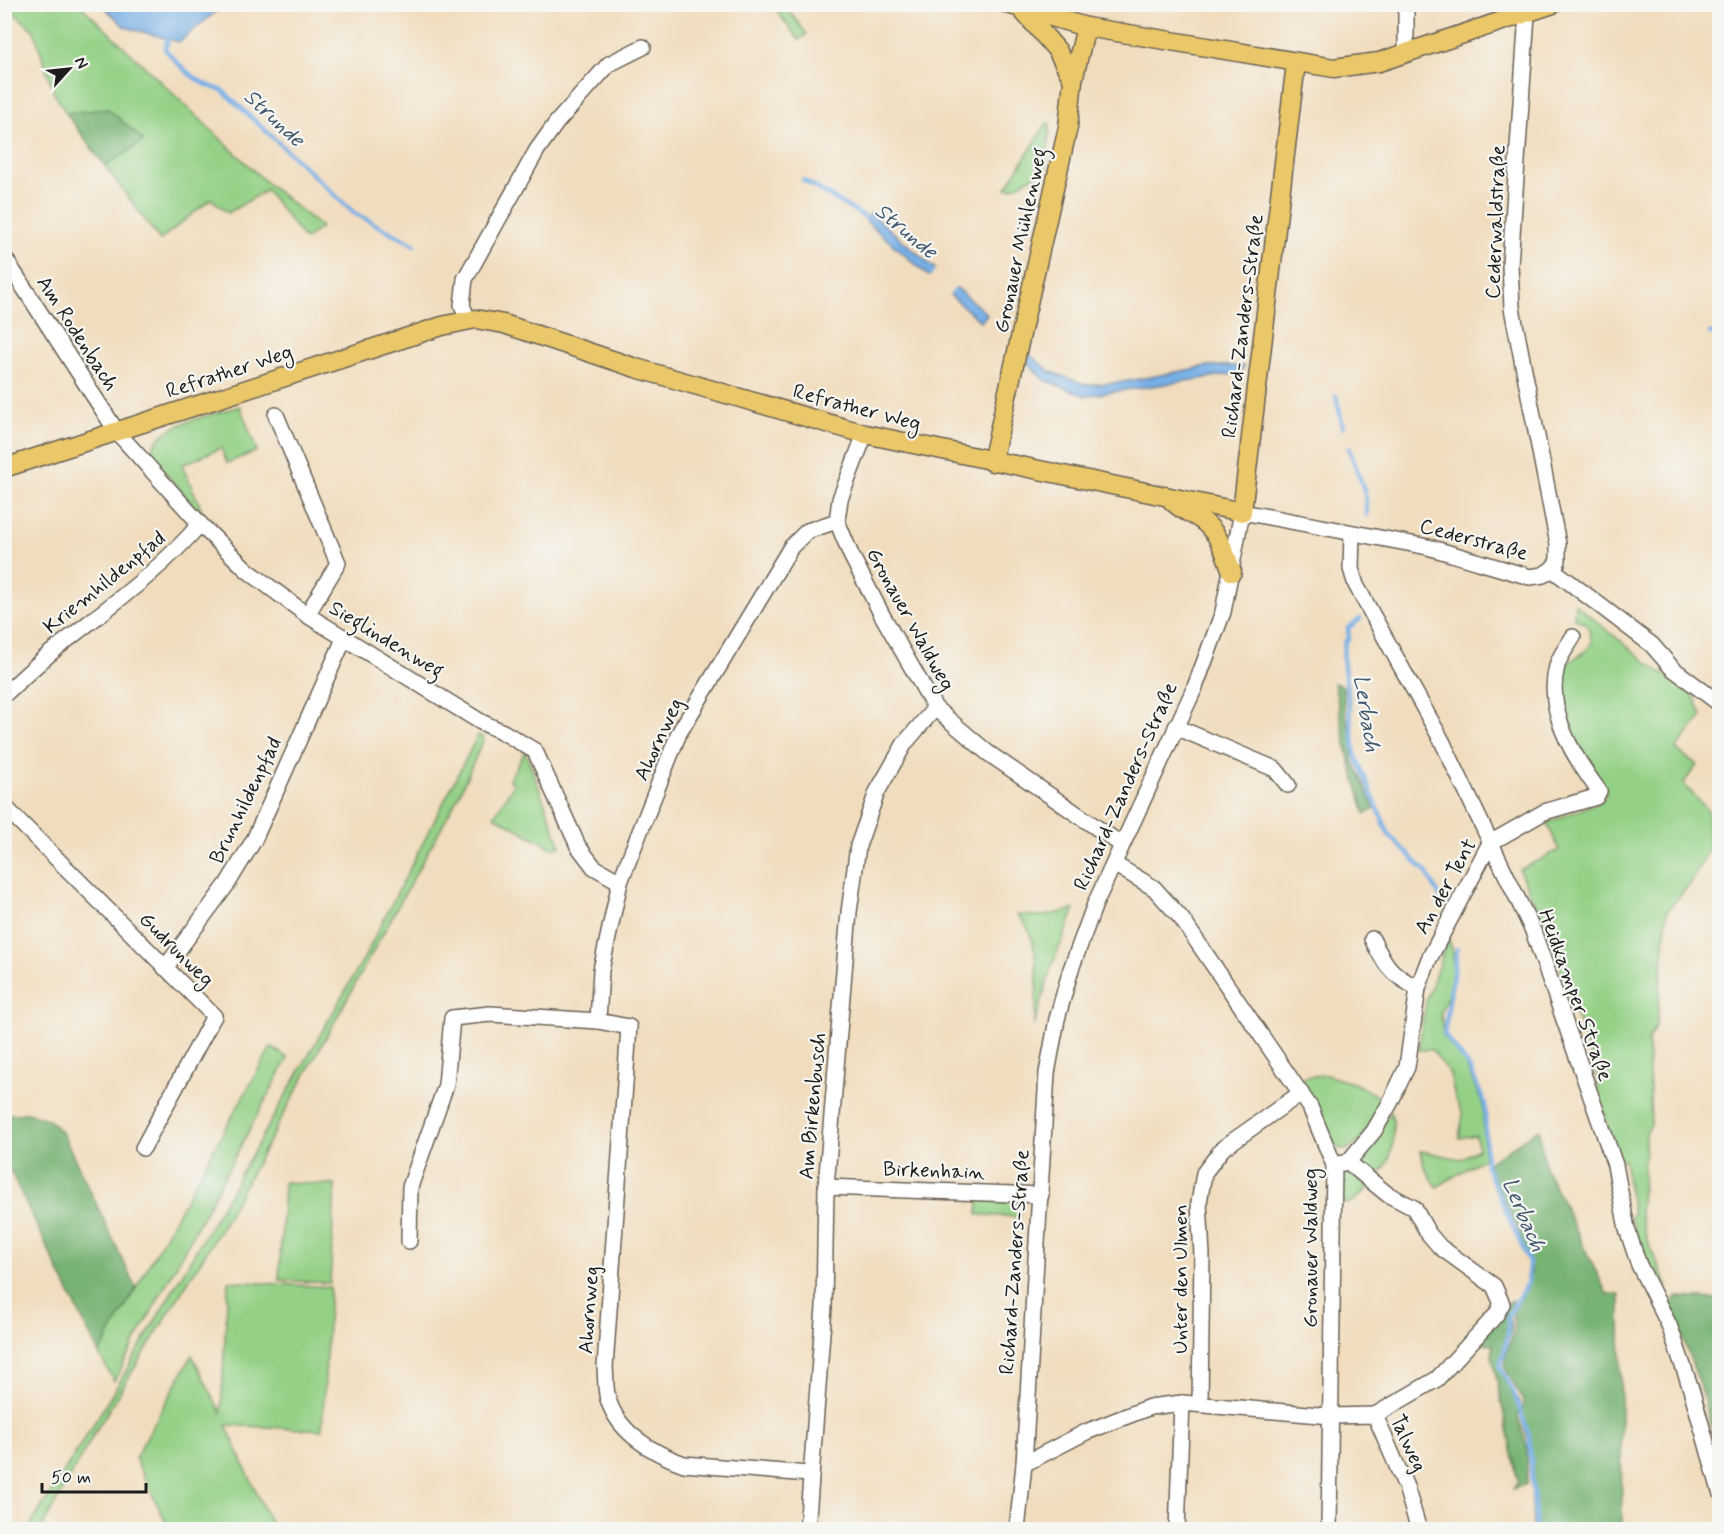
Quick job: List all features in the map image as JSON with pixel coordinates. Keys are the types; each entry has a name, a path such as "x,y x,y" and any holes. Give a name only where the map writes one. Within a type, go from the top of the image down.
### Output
{"main road":[{"path":"1015,7 1086,27 1296,63 1343,68 1378,62 1553,4"},
{"path":"1015,7 1057,50 1072,80"},
{"name":"Gronauer Mühlenweg","path":"992,462 1068,127 1072,80 1086,27"},
{"name":"Richard-Zanders-Straße","path":"1242,512 1296,63"},
{"name":"Refrather Weg","path":"4,468 442,326 468,320 494,322 526,330 636,368 865,434 1242,512"},
{"path":"1170,497 1181,510 1199,518 1215,533 1232,572"}],"street":[{"path":"1406,4 1406,53"},
{"name":"Cederwaldstraße","path":"1527,14 1510,265 1515,326 1547,476 1558,544 1558,561 1552,569"},
{"path":"468,320 462,305 465,279 537,150 557,122 609,64 643,47"},
{"name":"Am Rodenbach","path":"4,257 117,432"},
{"path":"276,415 338,563 307,615"},
{"name":"Sieglindenweg","path":"117,432 200,524 247,570 307,615 344,639 535,752 578,846 594,867 620,882"},
{"path":"837,521 840,499 865,434"},
{"name":"Cederstraße","path":"1242,512 1428,547 1530,577 1543,575 1552,569 1652,645 1672,668 1719,704"},
{"name":"Richard-Zanders-Straße","path":"1017,1530 1024,1464 1047,1073 1057,1019 1071,969 1114,864 1195,687 1215,634 1232,572 1242,512"},
{"name":"Gronauer Waldweg","path":"837,521 851,555 877,605 935,708 988,753 1122,845"},
{"name":"Ahornweg","path":"598,1021 601,970 620,882 685,723 791,547 807,531 837,521"},
{"name":"Kriemhildenpfad","path":"4,695 52,651 145,579 178,550 200,524"},
{"name":"Heidkamper Straße","path":"1352,533 1351,569 1356,585 1442,741 1533,931 1615,1165 1627,1229 1639,1265 1669,1325 1691,1389 1719,1491"},
{"name":"An der Tent","path":"1341,1164 1374,1131 1407,1067 1418,988 1490,843 1544,812 1596,797 1599,791 1574,755 1560,723 1555,692 1557,665 1573,637"},
{"name":"Brunhildenpfad","path":"165,968 228,883 254,840 344,639"},
{"name":"Am Birkenbusch","path":"807,1530 809,1474 824,1307 826,1187 849,912 858,846 883,782 905,742 935,708"},
{"path":"1176,727 1275,770 1288,785"},
{"name":"Gudrunweg","path":"4,806 214,1016 143,1148"},
{"name":"Gronauer Waldweg","path":"1114,864 1154,888 1181,918 1310,1107 1341,1164 1329,1530"},
{"path":"1372,939 1384,963 1396,978 1418,988"},
{"name":"Ahornweg","path":"409,1241 410,1187 446,1085 452,1018 490,1014 598,1021 629,1027 604,1366 608,1400 619,1420 633,1437 669,1459 684,1464 809,1474"},
{"name":"Unter den Ulmen","path":"1200,1404 1202,1256 1199,1203 1204,1173 1223,1148 1300,1093"},
{"path":"1341,1164 1387,1194 1414,1208 1428,1233 1440,1246 1494,1286 1502,1304 1496,1315 1437,1379 1375,1415"},
{"name":"Birkenhain","path":"826,1187 1041,1195"},
{"path":"1177,1530 1182,1403"},
{"name":"Talweg","path":"1024,1464 1116,1419 1150,1407 1182,1403 1331,1416 1375,1415 1406,1487 1419,1530"}],"green space":[{"path":"5,5 80,5 268,184 321,227 305,240 266,190 228,213 211,199 160,240 105,166 143,140 108,109 66,113 54,93 34,31"},
{"path":"772,5 794,5 789,11 807,34 799,40"},
{"path":"108,109 144,141 105,166 66,113"},
{"path":"1047,123 1050,123 1047,169 1012,188 1006,188"},
{"path":"240,406 257,451 227,463 221,448 182,465 207,521 155,461 151,450 157,440 177,426"},
{"path":"1575,604 1649,664 1694,696 1702,716 1676,749 1697,765 1683,784 1708,810 1708,851 1690,884 1667,911 1657,1022 1648,1041 1651,1124 1646,1134 1640,1215 1647,1239 1667,1286 1658,1286 1642,1253 1630,1216 1633,1214 1624,1160 1618,1159 1598,1095 1598,1080 1548,932 1519,870 1559,850 1547,823 1602,801 1607,792 1573,734 1564,699 1563,668 1587,650 1592,641 1587,624 1574,618"},
{"path":"1334,683 1343,686 1345,712 1353,741 1353,760 1375,809 1365,814 1347,751"},
{"path":"478,735 484,738 458,797 220,1230 95,1432 41,1529 28,1529 118,1385 365,956"},
{"path":"525,751 561,846 552,848 494,816 514,784 509,780"},
{"path":"1075,909 1051,968 1034,1027 1037,984 1035,952 1025,924 1017,915 1044,916"},
{"path":"1448,938 1453,951 1452,986 1441,1012 1443,1036 1463,1059 1483,1105 1484,1158 1437,1187 1424,1166 1421,1151 1461,1159 1478,1149 1476,1135 1459,1138 1463,1114 1455,1098 1450,1074 1432,1050 1418,1050 1426,1002"},
{"path":"271,1047 288,1058 114,1381 99,1354"},
{"path":"1326,1075 1356,1084 1384,1100 1359,1142 1346,1150 1335,1147 1297,1081 1310,1076"},
{"path":"1391,1112 1393,1138 1390,1157 1381,1171 1374,1176 1358,1164 1358,1154"},
{"path":"27,1113 48,1119 63,1134 136,1288 99,1354 5,1160 5,1115"},
{"path":"1539,1129 1545,1167 1607,1294 1620,1294 1622,1529 1533,1529 1530,1446 1521,1417 1523,1400 1505,1368 1506,1353 1515,1331 1512,1308 1528,1282 1531,1272 1530,1262 1517,1226 1490,1171 1489,1162"},
{"path":"1348,1171 1369,1187 1356,1200 1346,1204 1340,1198 1341,1177"},
{"path":"284,1182 335,1185 330,1283 279,1280"},
{"path":"979,1196 1021,1198 1020,1217 978,1215"},
{"path":"228,1281 330,1287 322,1430 226,1425 273,1529 169,1529 135,1458 192,1355 221,1413"},
{"path":"1677,1297 1719,1299 1719,1451 1697,1377 1670,1304"},
{"path":"1513,1300 1509,1314 1512,1331 1502,1354 1500,1369 1519,1401 1518,1417 1527,1446 1527,1484 1513,1489 1518,1482 1492,1357 1493,1344 1481,1343 1506,1304"}],"water":[{"path":"102,5 224,5 179,42 125,27"},
{"path":"871,213 987,314 981,322 866,221"},
{"path":"1029,354 1051,372 1087,385 1123,382 1208,366 1244,366 1240,373 1085,396 1044,380 1024,359"}],"pier":[{"path":"938,267 958,285 948,296 928,279"}],"waterway":[{"name":"Strunde","path":"169,35 165,49 183,69 197,80 222,90 354,213 415,245"},
{"name":"Strunde","path":"803,180 873,222"},
{"name":"Strunde","path":"1710,333 1720,334"},
{"name":"Lerbach","path":"1336,396 1343,427"},
{"name":"Lerbach","path":"1349,448 1365,493 1367,515"},
{"name":"Lerbach","path":"1360,619 1348,628 1349,639 1345,641 1343,657 1355,754 1389,835 1426,872 1442,900"},
{"name":"Lerbach","path":"1457,949 1444,1034 1469,1067 1485,1104 1486,1166 1529,1262 1528,1282 1508,1316 1508,1336 1500,1367 1513,1391 1529,1435 1536,1530"}]}
